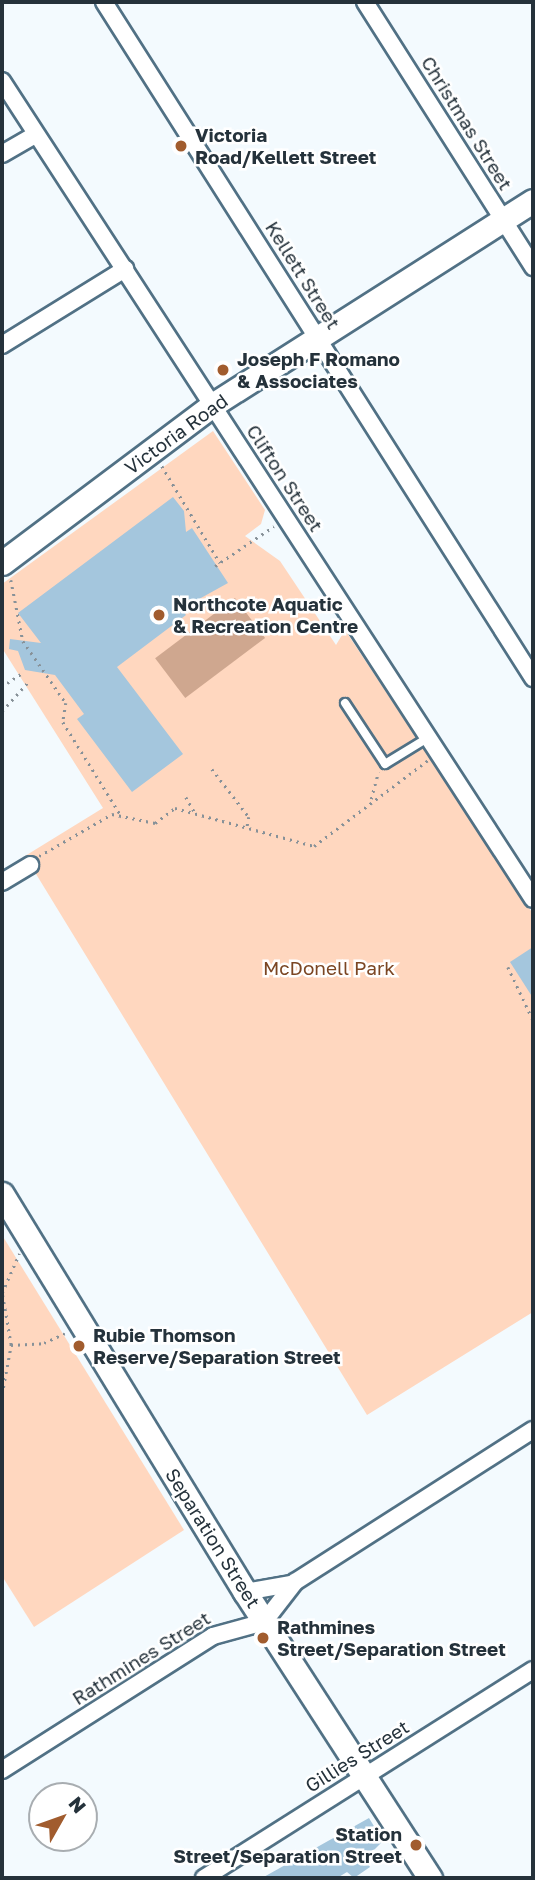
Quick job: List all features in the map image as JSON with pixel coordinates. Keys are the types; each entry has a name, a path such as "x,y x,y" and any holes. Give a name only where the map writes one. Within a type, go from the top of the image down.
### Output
{"street":[{"name":"Kellett Street","path":"104,2 533,678"},
{"name":"Christmas Street","path":"365,2 533,267"},
{"name":"Clifton Street","path":"2,81 533,899"},
{"path":"2,155 36,134"},
{"name":"Victoria Road","path":"7,571 214,404 533,201"},
{"path":"2,345 125,269"},
{"path":"2,882 30,865"},
{"name":"Separation Street","path":"2,1194 245,1592 430,1878"},
{"path":"245,1592 266,1593 295,1582 533,1430"},
{"path":"264,1622 295,1582"},
{"name":"Rathmines Street","path":"2,1770 234,1626 264,1622"},
{"name":"Gillies Street","path":"204,1878 533,1670"}],"lane":[{"path":"345,703 385,764 429,737"}],"path":[{"path":"162,467 188,500 220,563"},
{"path":"215,566 286,518"},
{"path":"7,571 23,641 66,703 63,722 122,817"},
{"path":"7,683 21,674"},
{"path":"2,711 27,683"},
{"path":"371,799 439,753"},
{"path":"30,865 112,814 155,823 174,808 314,846 367,810 381,758"},
{"path":"212,769 249,817 247,828"},
{"path":"186,797 196,814"},
{"path":"508,967 533,1020"},
{"path":"2,1394 11,1345 2,1293 20,1251"},
{"path":"11,1345 44,1343 67,1331"},
{"path":"2,1475 2,1510"}],"green space":[{"name":"McDonell Park","path":"213,431 265,510 261,524 245,536 280,561 336,645 345,630 533,914 533,1312 367,1415 25,856 103,808 2,648 2,584"},
{"path":"2,1235 184,1530 34,1627 2,1576"}],"shaded area":[{"path":"235,598 265,638 185,698 155,658"}],"building":[{"path":"173,497 184,511 186,532 192,528 228,583 181,609 186,615 117,667 183,754 132,792 77,719 84,714 55,675 25,670 18,651 9,649 10,639 41,643 18,613"},
{"path":"533,947 533,998 510,962"},
{"path":"369,1818 383,1841 365,1859 370,1867 354,1878 347,1872 337,1878 262,1878"}],"place":[{"name":"Victoria Road/Kellett Street","path":"181,146"},
{"name":"Joseph F Romano & Associates","path":"223,370"},
{"name":"Northcote Aquatic & Recreation Centre","path":"159,615"},
{"name":"Rubie Thomson Reserve/Separation Street","path":"79,1346"},
{"name":"Rathmines Street/Separation Street","path":"263,1638"},
{"name":"Station Street/Separation Street","path":"416,1845"}]}
